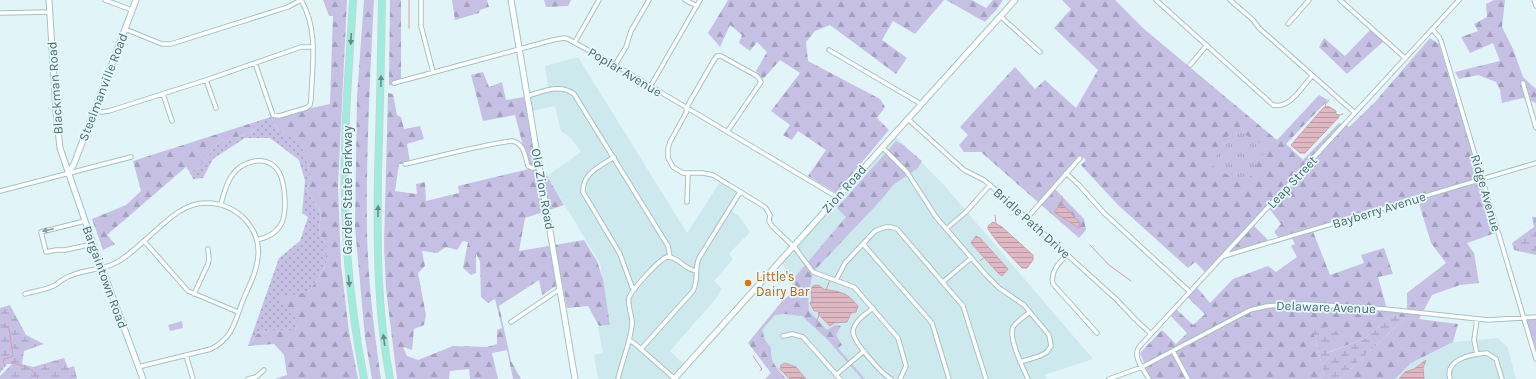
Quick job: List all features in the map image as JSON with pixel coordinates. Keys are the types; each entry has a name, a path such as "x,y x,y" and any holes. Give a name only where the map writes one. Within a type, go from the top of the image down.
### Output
{"highway":[{"name":"Garden State Parkway","path":"353,0 346,128 345,203 347,254 352,302 364,379"},
{"path":"382,0 378,269 382,328 390,379"}],"street":[{"name":"Blackman Road","path":"49,0 57,131 60,148 68,174"},
{"path":"105,0 132,10"},
{"name":"Steelmanville Road","path":"68,174 74,164 136,0"},
{"path":"125,29 162,44 171,44 282,9 301,0 313,30 311,100 309,106 279,116 273,115 254,63"},
{"path":"421,0 420,26 433,72"},
{"name":"Old Zion Road","path":"511,0 575,379"},
{"path":"574,42 599,0"},
{"path":"615,65 626,47 631,31 649,0"},
{"path":"685,0 697,6"},
{"path":"650,87 700,0"},
{"name":"Zion Road","path":"674,379 1014,0"},
{"path":"1156,0 1274,106 1281,106 1288,103 1312,76"},
{"path":"1230,0 1355,114"},
{"path":"1288,24 1309,0"},
{"path":"1340,0 1406,58"},
{"name":"Leap Street","path":"1142,367 1136,352 1151,334 1459,0"},
{"path":"1534,0 1536,6"},
{"path":"0,13 50,12"},
{"path":"1000,16 1040,52"},
{"name":"Ridge Avenue","path":"1432,29 1441,39 1536,359"},
{"name":"Poplar Avenue","path":"394,83 559,38 564,38 615,65 838,197"},
{"path":"1190,65 1207,46"},
{"path":"94,109 101,112 109,111 301,48 313,47"},
{"path":"830,50 921,104"},
{"path":"727,132 761,82 757,76 726,57 719,56 714,60 670,142 667,151 668,158 673,167 679,172 688,174 709,174 765,207 770,215 772,226 793,246 815,272 855,287 898,338 906,366 900,379"},
{"path":"206,80 216,108"},
{"path":"1523,83 1536,128"},
{"path":"527,96 556,88 563,88 576,96 668,246 670,257"},
{"path":"163,94 172,121"},
{"name":"Bridle Path Drive","path":"908,119 966,172 984,180 990,185 1116,299 1134,319 1151,334"},
{"path":"405,164 464,150 512,141 521,145 528,166 532,168 539,167"},
{"path":"882,147 910,175 932,210 971,258 994,283 1022,303 1049,335 1051,346 1044,355 1020,362"},
{"path":"0,191 131,157"},
{"path":"614,157 588,175 584,181 583,192 617,247 624,262 632,287 635,289"},
{"path":"1027,218 1080,158"},
{"path":"222,204 228,182 234,172 239,168 250,162 258,161 276,167 281,177 284,189 283,222 272,234 257,240"},
{"name":"Bayberry Avenue","path":"1222,257 1536,163"},
{"path":"1066,173 1104,213 1190,292"},
{"name":"Bargaintown Road","path":"68,174 142,379"},
{"path":"687,202 688,174"},
{"path":"946,229 966,212 990,185"},
{"path":"641,349 693,291 697,282 696,271 700,256 740,192"},
{"path":"25,294 50,287 72,275 102,268 118,261 176,214 189,206 204,203 222,204 232,209 242,216 251,226 257,240 259,254 257,263 230,333 220,344 211,349 138,367"},
{"path":"85,221 41,232 46,252 65,250 92,244"},
{"path":"836,280 844,263 880,228 894,228 964,306 985,379"},
{"path":"144,241 183,287 194,294 238,312"},
{"path":"863,244 931,322 949,379"},
{"path":"194,294 208,264 208,249"},
{"path":"1067,255 1054,270 1052,276 1054,284 1097,333"},
{"path":"618,379 629,340 632,323 629,300 631,293 660,260 670,257 676,259 689,270 696,271"},
{"path":"943,282 971,258"},
{"path":"511,322 560,289"},
{"name":"Delaware Avenue","path":"1109,379 1142,367 1250,310 1267,306 1293,304 1336,305 1392,309 1496,320 1536,317"},
{"path":"873,308 856,323 853,330 854,339 882,372 891,379"},
{"path":"1028,379 1020,362 1012,332 1016,324 1030,312"},
{"path":"1477,319 1474,340 1477,354"},
{"path":"783,336 792,334 803,337 840,379"},
{"path":"629,340 674,379"},
{"path":"836,375 864,351"},
{"path":"1173,351 1188,379"},
{"path":"1450,379 1448,374 1452,365 1459,360 1477,354 1487,353 1494,357 1502,379"},
{"path":"186,355 193,379"},
{"path":"1142,367 1149,379"},
{"path":"248,379 256,377 264,370"}],"shaded area":[{"path":"578,57 687,233 720,182 742,195 732,211 739,216 750,232 729,254 733,259 714,281 722,289 714,301 670,351 685,365 672,379 598,379 594,355 603,353 598,327 610,325 600,263 547,176 581,152 571,138 561,131 555,106 532,111 528,92 548,87 545,66"},
{"path":"1328,106 1336,111 1336,114 1339,115 1339,117 1305,153 1300,153 1291,145 1323,108"},
{"path":"896,137 944,185 1093,359 1044,375 1047,379 782,379 764,351 762,330 775,315 789,311 804,313 782,263"},
{"path":"1059,206 1064,206 1080,223 1079,228 1054,212"},
{"path":"993,222 1002,227 1033,255 1033,260 1027,268 1022,268 999,244 988,229 988,226"},
{"path":"976,236 980,238 1008,269 1002,276 971,243"},
{"path":"817,285 825,289 845,294 858,306 856,312 851,313 847,322 834,323 830,326 819,315 818,311 814,311 810,303 812,301 811,289 813,286"},
{"path":"1498,338 1508,348 1516,379 1395,379 1411,363 1453,342"},
{"path":"1426,360 1423,368 1424,379 1399,379 1405,372 1414,369"},
{"path":"785,363 796,367 806,379 790,379 780,369 781,365"}],"green space":[{"path":"323,0 347,0 338,186 341,265 349,332 358,379 275,379 287,375 284,355 274,344 248,346 257,334 270,330 295,330 298,321 276,298 309,292 326,265 326,244 319,233 321,212 307,191 311,176 300,140 279,132 271,117 330,104 333,16 329,16"},
{"path":"364,0 374,0 368,144 367,231 372,305 381,379 372,379 365,338 355,227 357,96"},
{"path":"390,0 401,0 401,81 395,86 389,85"},
{"path":"452,0 487,0 489,7 480,10 479,13 455,20"},
{"path":"544,0 571,0 568,6 546,7"},
{"path":"728,0 944,0 915,34 893,21 882,40 907,58 896,74 830,25 815,31 806,42 808,61 880,99 885,107 877,118 889,130 836,193 808,176 826,150 798,131 792,140 783,135 790,125 771,111 800,73 780,60 763,79 756,71 767,52 757,42 750,51 739,43 742,35 730,25 720,47 708,33"},
{"path":"946,0 972,0 986,8 993,0 1003,0 985,22"},
{"path":"1062,0 1115,0 1143,28 1277,140 1319,95 1328,100 1286,144 1303,160 1339,123 1349,127 1375,102 1430,38 1439,44 1498,232 1467,243 1474,253 1479,283 1460,285 1432,295 1419,319 1458,324 1453,342 1411,363 1395,379 1340,379 1405,318 1391,315 1366,338 1326,353 1319,324 1313,329 1324,375 1320,379 1149,379 1143,367 1144,363 1140,353 1162,330 1176,344 1187,333 1169,314 1175,308 1193,325 1205,314 1186,296 1195,285 1210,303 1233,279 1268,266 1276,272 1297,257 1291,246 1295,244 1290,235 1280,239 1274,232 1281,224 1268,207 1252,224 1270,242 1221,257 1206,273 1195,262 1188,268 1118,205 1081,165 1086,160 1081,156 1053,187 1084,219 1086,230 1079,238 981,152 964,152 959,145 968,135 960,127 1015,67 1035,89 1045,80 1076,108 1098,70 1054,28 1071,9","holes":["1417,197 1431,243 1446,263 1407,293 1407,311 1387,309 1378,277 1393,274 1384,248 1361,255 1364,263 1330,275 1312,229"]},
{"path":"1494,0 1505,0 1502,27 1513,49 1523,77 1536,89 1536,103 1523,98 1502,103 1500,90 1496,82 1478,75 1459,79 1455,72 1500,61 1493,43 1470,53 1461,37 1478,31 1474,24 1487,17 1486,4"},
{"path":"1372,28 1385,40 1347,74 1319,47 1324,38 1345,56"},
{"path":"483,72 489,87 502,82 506,100 524,97 537,170 547,176 564,205 525,218 519,251 584,240 597,261 603,279 610,325 599,326 588,306 567,308 562,282 542,295 539,280 499,306 511,361 521,379 513,379 507,350 492,353 498,379 470,379 469,369 450,371 449,379 397,379 386,289 384,245 388,93 393,94 397,115 401,117 404,129 420,126 424,139 407,144 410,162 399,164 395,191 417,194 416,184 425,182 426,201 459,193 458,186 529,169 515,115 483,121 471,75","holes":["463,241 468,242 463,268 471,275 476,273 476,254 480,261 481,297 488,303 495,299 502,328 497,330 497,344 487,347 453,346 418,360 407,356 403,347 412,350 414,329 424,325 426,315 418,273 425,266 422,251 437,253 446,247 457,250"]},
{"path":"271,117 279,132 300,139 311,176 307,191 321,212 319,233 326,244 326,265 309,292 295,330 270,330 257,334 248,346 279,258 300,241 308,217 302,213 305,181 299,160 270,138 245,138 213,159 203,178 193,179 189,171 199,168 217,144 253,132 255,122"},
{"path":"255,122 253,132 217,144 199,168 189,171 186,167 107,235 115,244 103,250 92,219 126,205 141,191 133,161"},
{"path":"1233,128 1267,147 1245,185 1211,165"},
{"path":"896,141 922,161 918,168 893,185 882,199 813,272 808,297 809,311 827,330 835,325 841,326 836,335 842,345 838,348 865,379 862,379 827,339 802,316 784,314 775,315 762,330 765,340 771,348 773,362 786,379 765,379 771,373 748,343 783,300 795,292 794,278 846,217 837,208"},
{"path":"1532,217 1536,217 1536,255 1514,250 1512,243 1534,227"},
{"path":"10,305 26,335 44,344 24,351 22,364 33,367 64,358 68,368 74,366 77,379 0,379 0,376 12,364 7,364 0,373 0,308"},
{"path":"1391,315 1405,318 1340,379 1320,379 1324,375 1313,329 1318,324 1341,335 1327,353 1366,338"},
{"path":"1536,317 1536,359 1524,318"},
{"path":"182,321 183,328 170,331 168,325"}],"waterway":[{"path":"409,0 409,28"},
{"path":"1326,108 1325,105 1329,100"},
{"path":"1339,115 1343,114"},
{"path":"1062,196 1062,205"},
{"path":"995,215 996,224"},
{"path":"1090,245 1109,265 1131,281"},
{"path":"980,261 986,256"},
{"path":"826,290 829,282"},
{"path":"816,323 819,315"},
{"path":"0,325 3,325 9,329 13,355 4,359 3,363 6,366"},
{"path":"753,356 762,369 760,371"},
{"path":"12,363 32,370 38,379"}],"place":[{"name":"Little's Dairy Bar","path":"748,283"}]}
